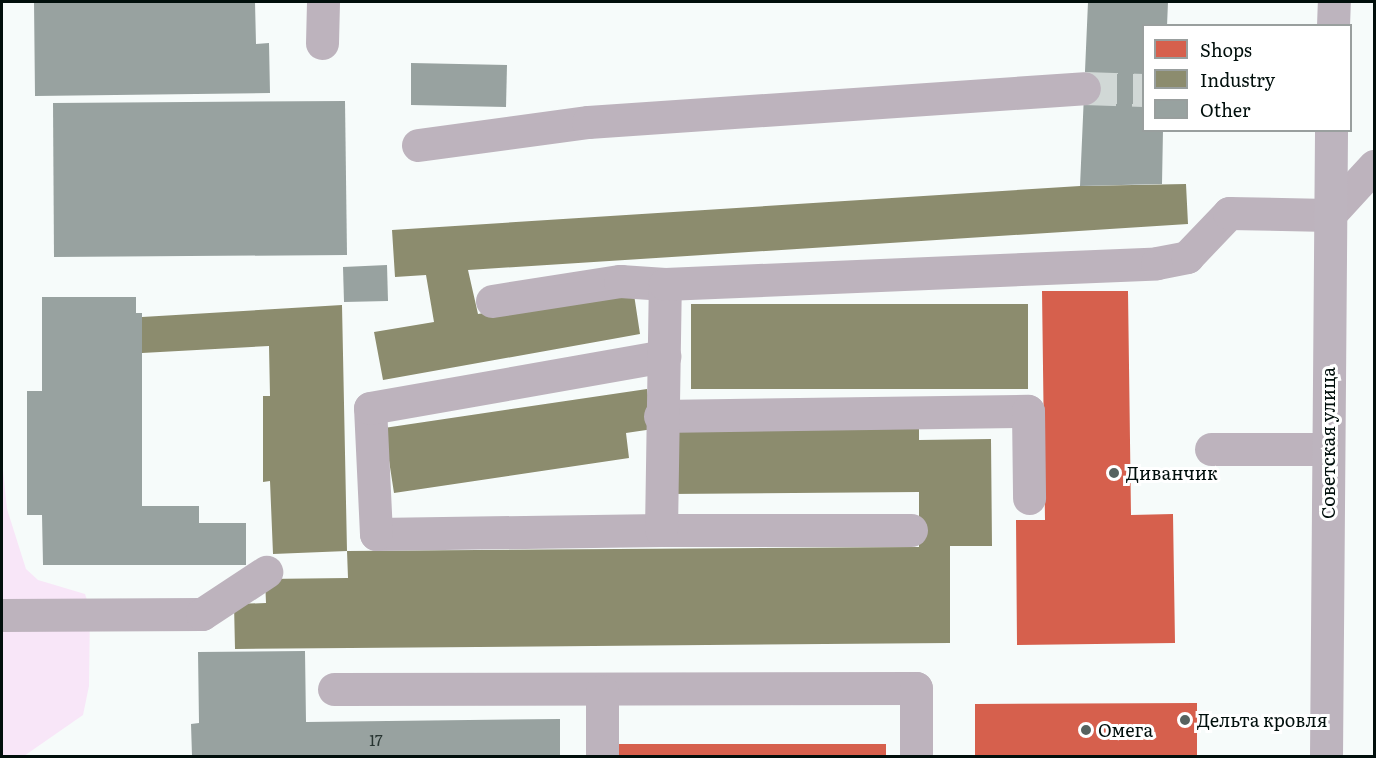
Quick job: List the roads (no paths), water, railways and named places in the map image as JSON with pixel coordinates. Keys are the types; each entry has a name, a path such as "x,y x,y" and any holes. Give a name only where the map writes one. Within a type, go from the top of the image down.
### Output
{"main road":[{"path":"1333,24 1334,2"},
{"name":"Советская улица","path":"1326,756 1331,132"}],"lane":[{"path":"322,2 322,43"},
{"path":"418,145 588,122 1084,88"},
{"path":"492,301 620,281 665,284 1157,263 1187,257 1229,213 1329,215 1374,166"},
{"path":"661,531 660,416 665,284"},
{"path":"664,356 370,408 376,534 911,530"},
{"path":"660,416 1028,411 1029,498"},
{"path":"1211,449 1328,449"},
{"path":"2,615 202,614 266,572"},
{"path":"334,689 602,691 916,688 915,756"},
{"path":"602,691 602,756"}],"tunnel":[{"path":"1084,88 1142,90"}],"place":[{"name":"Диванчик","path":"1114,473"},
{"name":"Дельта кровля","path":"1185,720"},
{"name":"Омега","path":"1086,730"}]}
